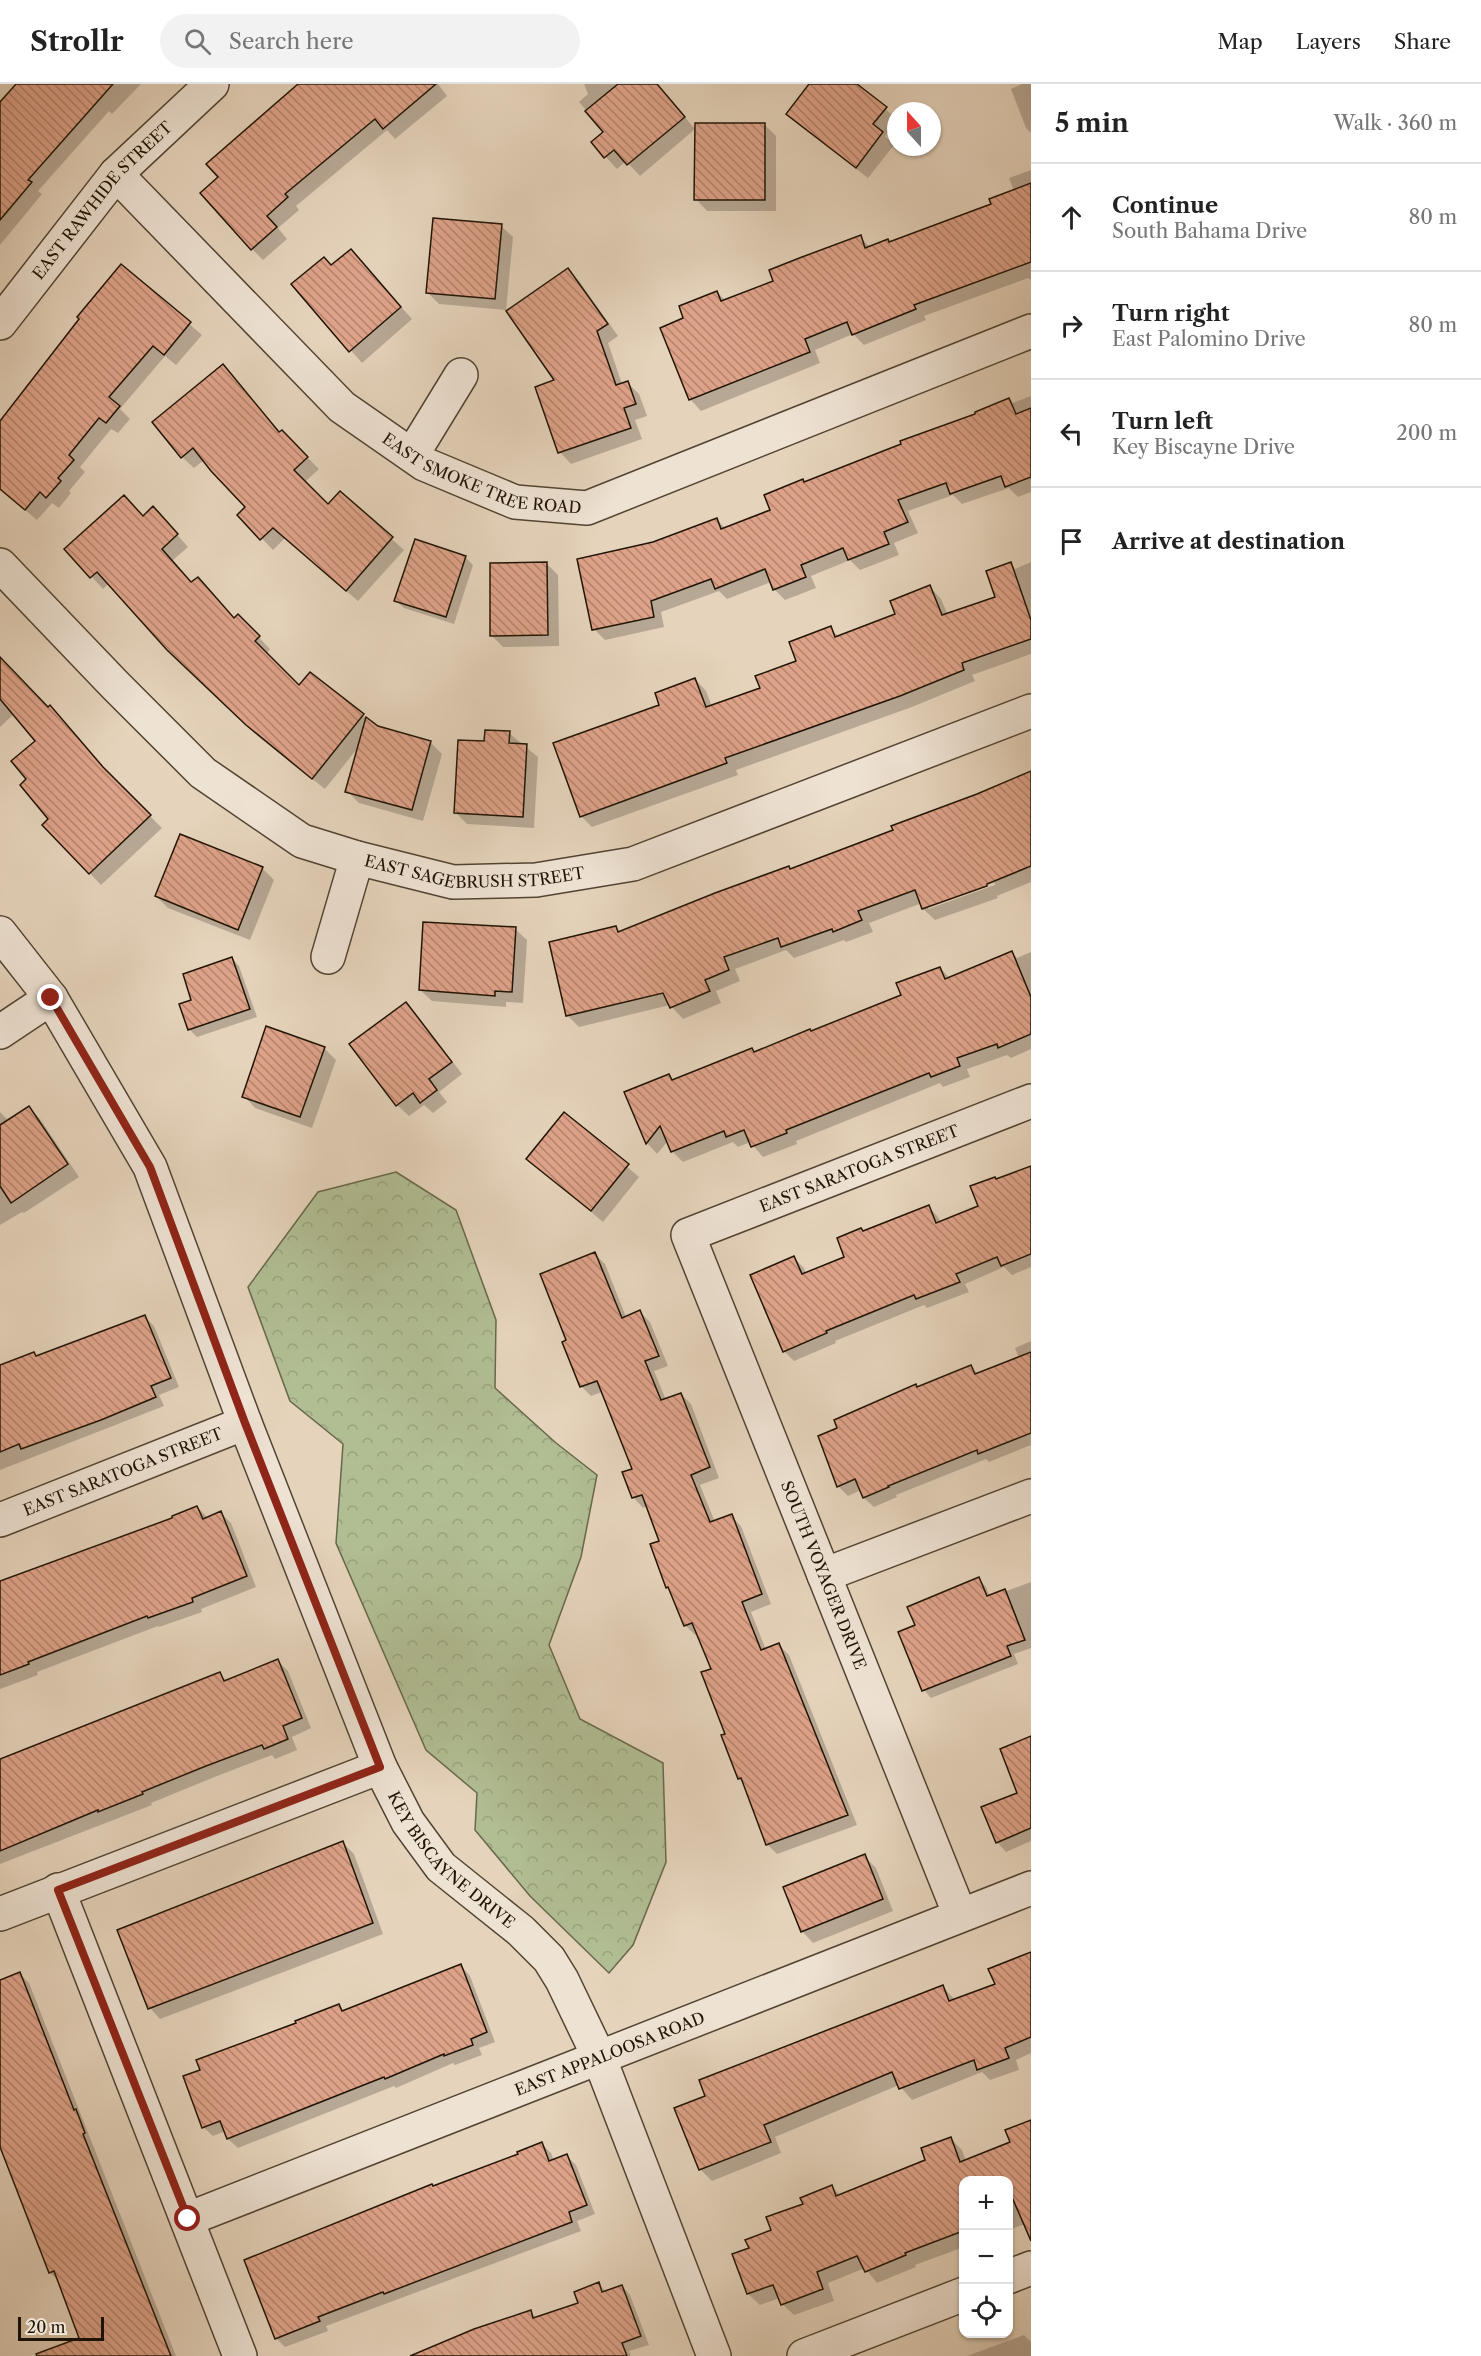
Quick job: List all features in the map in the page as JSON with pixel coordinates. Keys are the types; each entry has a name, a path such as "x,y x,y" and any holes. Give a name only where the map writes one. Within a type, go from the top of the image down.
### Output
{"street":[{"name":"EAST RAWHIDE STREET","path":"0,323 116,174 212,84"},
{"name":"EAST SMOKE TREE ROAD","path":"116,174 342,407 424,464 515,502 587,508 1031,331"},
{"path":"412,455 461,375"},
{"name":"EAST SAGEBRUSH STREET","path":"0,565 203,773 302,841 357,858 453,882 536,880 633,864 1031,711"},
{"path":"328,957 357,858"},
{"name":"KEY BISCAYNE DRIVE","path":"0,933 51,998 150,1167 245,1423 380,1767 408,1822 441,1866 521,1931 549,1959 562,1980 599,2057 714,2356"},
{"path":"0,1032 51,998"},
{"name":"EAST SARATOGA STREET","path":"688,1235 1031,1101"},
{"name":"SOUTH VOYAGER DRIVE","path":"688,1235 960,1915"},
{"name":"EAST SARATOGA STREET","path":"0,1520 245,1423"},
{"path":"824,1575 1031,1496"},
{"path":"0,1914 380,1767"},
{"name":"EAST APPALOOSA ROAD","path":"188,2219 1031,1888"},
{"path":"58,1890 240,2356"},
{"path":"1013,2275 1031,2268"},
{"path":"804,2356 959,2296"}],"green space":[{"path":"396,1172 456,1210 496,1320 495,1388 556,1443 597,1475 581,1557 549,1645 580,1719 663,1763 666,1862 633,1945 609,1973 530,1896 475,1830 477,1793 426,1750 336,1543 343,1444 290,1401 248,1287 318,1192"}],"building":[{"path":"16,84 113,84 28,180 32,182 0,220 0,102"},
{"path":"298,84 436,84 383,129 375,119 285,194 288,197 267,216 277,227 251,250 200,193 218,177 206,164"},
{"path":"618,84 657,84 685,117 627,165 614,150 604,158 591,142 603,132 585,111"},
{"path":"809,84 857,84 887,107 873,124 883,132 856,168 786,114"},
{"path":"695,123 765,123 765,200 694,200"},
{"path":"1031,183 1031,262 914,305 916,309 852,335 847,322 805,339 810,352 689,400 660,328 683,318 679,306 717,291 721,301 773,281 769,270 802,257 861,235 865,248 888,239 889,242 991,204 989,199"},
{"path":"433,218 502,224 495,299 426,293"},
{"path":"351,249 401,307 349,352 291,284 324,257 331,265"},
{"path":"121,264 191,322 164,355 153,346 109,397 120,406 106,423 99,418 69,455 74,460 58,478 61,481 46,498 40,492 25,510 0,489 0,421 79,319 77,317"},
{"path":"568,268 608,324 597,331 616,385 628,381 636,404 624,408 631,428 558,453 535,387 554,380 506,311"},
{"path":"223,364 279,432 282,430 308,457 294,470 328,504 340,491 393,537 346,591 273,528 260,540 237,515 245,507 193,448 181,458 152,422"},
{"path":"1009,398 1016,414 1031,408 1031,477 1005,487 1001,476 950,494 946,483 898,500 908,522 884,532 889,544 848,560 843,548 801,565 806,577 773,590 765,569 715,589 711,579 651,601 654,617 592,630 577,559 653,542 717,518 721,529 770,510 764,495 901,444 900,441 975,414 975,412"},
{"path":"124,495 143,516 153,506 178,534 162,549 191,582 198,577 234,618 238,614 260,636 255,641 299,685 310,672 364,714 312,779 246,725 167,650 97,572 90,578 64,549"},
{"path":"415,539 466,556 446,617 394,601"},
{"path":"547,562 548,635 490,636 490,563"},
{"path":"1011,562 1031,620 1031,639 962,663 964,670 900,696 725,758 727,763 580,817 553,743 659,705 655,693 695,678 706,707 760,688 755,676 796,661 789,642 831,626 835,637 895,614 890,601 930,585 942,615 995,597 986,571"},
{"path":"0,657 48,707 50,705 103,767 151,815 89,874 42,825 48,819 20,785 26,779 11,761 35,741 0,699"},
{"path":"366,717 378,726 431,741 412,810 345,792"},
{"path":"485,730 510,731 509,743 527,744 523,817 454,813 458,740 484,741"},
{"path":"1031,771 1031,866 987,884 987,886 922,909 915,890 858,911 862,920 833,932 832,929 781,947 778,938 724,957 729,970 705,980 710,991 670,1008 663,993 566,1016 549,942 616,926 618,932 715,893 789,866 790,869 893,830 891,826"},
{"path":"180,834 263,867 238,930 155,896"},
{"path":"423,922 516,927 512,992 495,991 495,996 419,990"},
{"path":"1012,951 1031,997 1031,1034 998,1048 997,1044 957,1058 960,1066 931,1077 929,1073 786,1130 787,1133 751,1147 744,1130 726,1137 724,1131 671,1152 660,1126 646,1144 624,1092 669,1074 672,1080 752,1048 754,1052 810,1029 811,1031 901,995 896,983 940,967 945,979"},
{"path":"232,957 250,1009 188,1030 179,1004 191,1000 183,974"},
{"path":"406,1002 452,1062 429,1079 437,1090 420,1103 413,1093 396,1106 349,1044"},
{"path":"266,1026 325,1047 300,1117 242,1097"},
{"path":"29,1106 68,1164 11,1203 0,1186 0,1125"},
{"path":"564,1112 629,1164 591,1211 526,1159"},
{"path":"1031,1166 1031,1254 1001,1266 997,1257 956,1274 960,1282 916,1299 914,1295 826,1331 827,1333 783,1352 750,1275 794,1256 802,1274 844,1257 837,1238 861,1228 863,1231 929,1205 936,1223 978,1206 970,1186"},
{"path":"595,1252 622,1318 640,1310 659,1356 645,1361 661,1400 681,1393 710,1467 691,1475 710,1522 732,1514 762,1594 742,1602 761,1650 779,1643 848,1815 766,1845 741,1778 738,1779 721,1735 725,1734 701,1672 711,1669 692,1623 684,1626 668,1587 666,1588 650,1544 659,1541 642,1495 632,1498 622,1472 632,1469 597,1381 580,1387 562,1342 566,1340 540,1274"},
{"path":"145,1315 171,1378 151,1386 156,1397 21,1449 19,1444 0,1452 0,1365 34,1352 36,1356"},
{"path":"1031,1352 1031,1433 978,1454 977,1450 863,1498 855,1479 837,1487 818,1436 837,1428 834,1420 916,1384 917,1387 971,1365 975,1374"},
{"path":"197,1506 203,1519 221,1511 247,1576 192,1598 193,1602 148,1618 147,1616 0,1675 0,1581 172,1518 172,1516"},
{"path":"979,1577 987,1596 1005,1589 1025,1640 1007,1646 1011,1656 922,1691 898,1632 915,1625 907,1607"},
{"path":"278,1659 302,1718 283,1726 288,1739 264,1749 262,1745 206,1766 142,1792 143,1794 0,1851 0,1759 220,1672 224,1681"},
{"path":"1031,1736 1031,1828 996,1843 981,1807 1017,1793 1000,1749"},
{"path":"343,1841 373,1923 148,2009 117,1930"},
{"path":"865,1854 883,1899 801,1932 783,1887"},
{"path":"1031,1952 1031,2037 1005,2048 1009,2058 977,2070 974,2060 899,2089 892,2072 764,2125 771,2142 699,2170 674,2108 705,2096 699,2080 943,1985 949,2001 995,1984 988,1969"},
{"path":"461,1964 487,2032 471,2039 473,2045 444,2056 444,2054 227,2139 220,2121 202,2128 183,2076 200,2070 196,2060 296,2023 295,2021 339,2004 342,2011"},
{"path":"20,1972 74,2110 76,2109 85,2133 83,2134 171,2356 37,2356 36,2354 79,2338 54,2271 49,2273 0,2147 0,1980"},
{"path":"1031,2120 1031,2241 1013,2200 1013,2176 959,2176 959,2233 905,2253 906,2255 865,2272 857,2256 817,2272 823,2289 781,2305 773,2285 747,2294 732,2254 749,2248 745,2240 771,2230 766,2217 803,2204 800,2198 832,2185 836,2196 925,2160 921,2148 951,2137 960,2162 1010,2142 1005,2130"},
{"path":"542,2142 549,2161 567,2154 587,2205 569,2212 572,2222 318,2317 320,2321 275,2339 244,2260 432,2184 433,2186 518,2154 517,2152"},
{"path":"599,2282 602,2292 622,2285 641,2336 622,2343 627,2356 410,2356 474,2329 531,2310 533,2318 578,2303 574,2292"}],"route":[{"path":"51,998 150,1167 245,1423 380,1767 58,1890 188,2219"}]}
